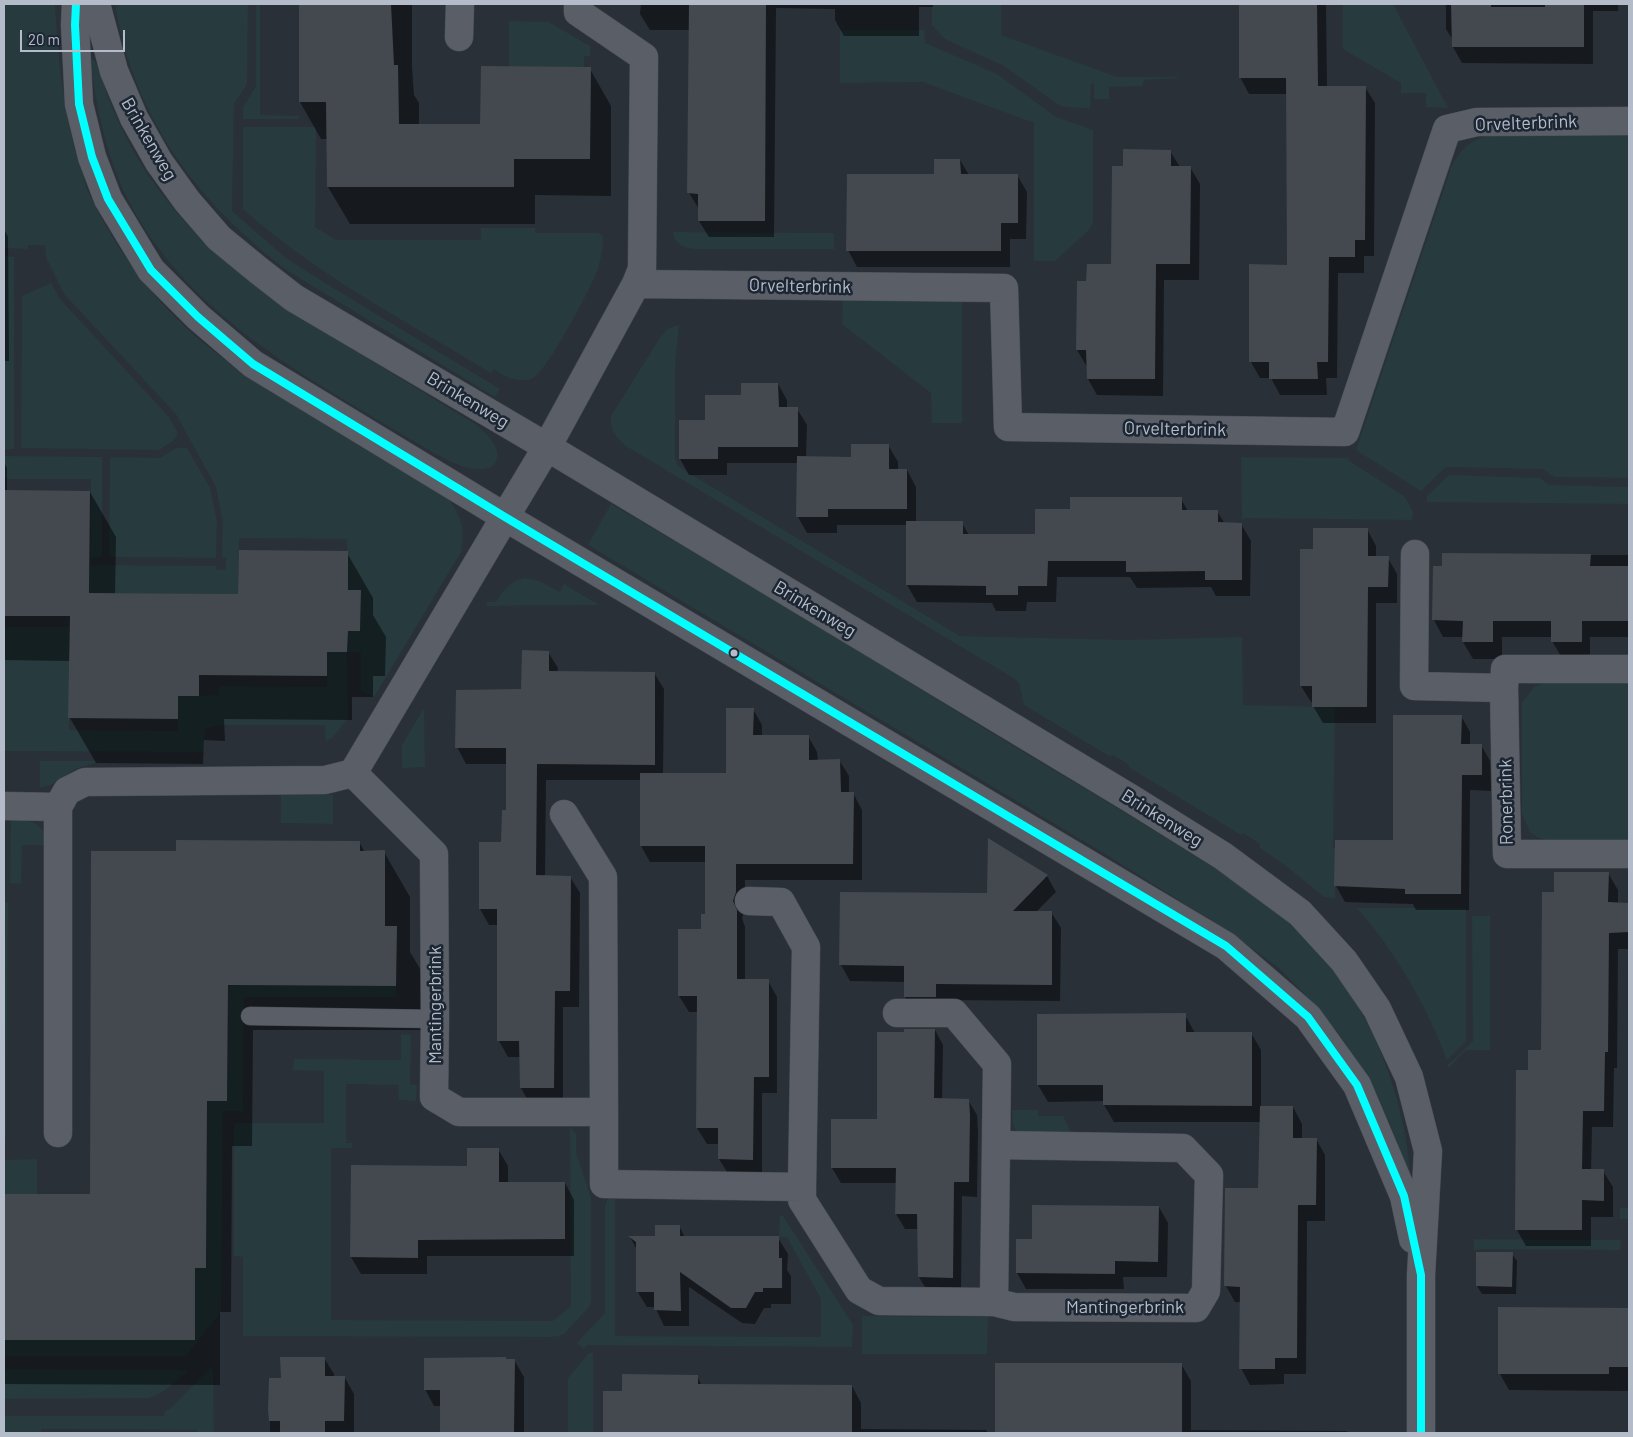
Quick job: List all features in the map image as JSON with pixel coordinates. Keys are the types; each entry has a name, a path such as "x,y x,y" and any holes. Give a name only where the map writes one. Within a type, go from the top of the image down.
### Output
{"street":[{"name":"Brinkenweg","path":"76,4 75,24 79,104 92,157 108,199 151,270 198,317 254,364 505,517 1226,946 1308,1017 1357,1085 1404,1196 1421,1275"},
{"name":"Brinkenweg","path":"96,4 114,71 134,118 159,162 187,201 219,238 294,298 547,447 1223,856 1300,913 1344,961 1377,1009 1409,1077 1428,1150 1421,1275 1421,1433"},
{"path":"460,4 460,37"},
{"path":"58,1133 58,807 67,791 85,782 325,780 353,772 547,447 636,284 642,269 644,57 578,12 578,4"},
{"name":"Orvelterbrink","path":"636,284 1004,288 1008,427 1345,432 1447,129 1476,122 1629,121"},
{"path":"1415,554 1414,686 1504,688"},
{"name":"Ronerbrink","path":"1629,669 1505,669 1504,688 1507,854 1629,854"},
{"name":"Mantingerbrink","path":"353,772 434,854 434,1097 459,1112 604,1112"},
{"path":"4,806 58,807"},
{"path":"564,814 603,877 604,1184 802,1187"},
{"name":"Mantingerbrink","path":"749,901 781,902 806,947 802,1200 859,1290 879,1301 994,1302 1014,1307 1196,1308 1206,1292 1209,1175 1183,1148 996,1146"},
{"path":"897,1013 954,1013 996,1064 994,1302"}],"lane":[{"path":"250,1016 435,1019"}],"green space":[{"path":"4,4 55,4 65,105 73,144 87,188 99,213 128,261 164,306 190,331 232,365 370,452 448,498 456,511 463,530 461,552 374,697 361,691 361,652 347,652 348,631 360,631 361,591 348,590 347,539 239,538 238,594 89,593 90,565 216,566 216,570 226,569 226,557 222,557 223,523 216,487 176,414 64,294 46,257 45,245 28,245 28,249 4,248"},
{"path":"115,4 248,4 247,84 234,104 232,211 287,259 500,389 495,397 288,271 225,216 198,187 174,155 154,121 137,85 124,46"},
{"path":"256,4 260,4 260,115 299,116 299,119 243,119 243,108 256,86"},
{"path":"932,4 1001,4 1001,35 1117,77 1178,78 1144,80 1142,86 1109,87 1109,99 1094,99 1094,84 1091,83 1090,109 1060,106 1004,66 945,39 932,25"},
{"path":"1343,4 1393,4 1448,108 1426,107 1426,93 1401,93 1401,83 1343,49"},
{"path":"509,21 549,22 590,46 590,56 584,56 584,67 509,85"},
{"path":"840,30 924,30 925,43 997,74 1056,117 1093,130 1093,222 1089,230 1055,261 1034,261 1034,123 923,82 840,83"},
{"path":"93,59 117,119 129,143 160,192 197,235 239,273 285,308 475,424 488,436 495,446 497,457 491,467 476,469 451,462 344,400 256,342 215,309 178,273 147,232 121,185 115,170 101,124 90,60"},
{"path":"243,127 316,127 315,227 336,240 481,240 481,228 535,228 535,233 598,233 603,236 602,250 596,274 577,313 548,361 533,378 528,380 517,380 507,377 494,369 491,373 363,297 271,233 243,209"},
{"path":"1629,134 1629,478 1554,477 1543,469 1446,467 1421,491 1356,450 1452,165 1460,153 1473,142 1493,135"},
{"path":"673,232 834,233 834,249 693,249 680,244 675,239"},
{"path":"4,257 14,257 14,449 4,449"},
{"path":"51,283 60,299 169,417 178,433 173,441 159,450 21,448 22,296"},
{"path":"843,296 962,297 962,423 932,423 931,393 842,324"},
{"path":"679,325 675,365 675,459 679,467 960,636 1127,640 1242,637 1243,705 1335,707 1333,848 1335,848 1335,898 1324,897 1285,865 1260,848 1260,844 1243,833 1241,835 1130,768 1128,764 1113,755 1109,756 1024,705 1019,683 1015,679 626,446 612,430 611,416 661,336 669,328"},
{"path":"176,448 187,448 210,488 217,522 216,558 109,557 110,457 160,458"},
{"path":"4,456 102,457 102,557 90,558 91,479 4,479"},
{"path":"1241,457 1348,458 1348,460 1405,497 1413,512 1412,520 1245,518 1242,520"},
{"path":"1449,475 1540,478 1549,485 1629,487 1629,504 1427,502 1427,496"},
{"path":"611,504 1143,824 1230,878 1279,914 1309,942 1330,966 1349,992 1365,1019 1390,1077 1406,1139 1410,1171 1407,1174 1395,1136 1375,1090 1344,1041 1314,1004 1279,968 1228,931 1102,852 588,545"},
{"path":"525,578 539,581 560,592 564,584 599,605 486,606 487,602 496,602 511,584"},
{"path":"4,627 69,627 69,730 178,731 178,696 219,695 219,686 327,687 327,652 347,652 348,718 333,737 326,741 325,725 221,725 205,729 204,752 4,751"},
{"path":"1629,681 1629,840 1549,841 1537,837 1530,832 1522,814 1522,703 1534,687 1545,682"},
{"path":"424,708 425,767 402,768 402,745"},
{"path":"40,761 99,761 75,769 54,784 40,787"},
{"path":"281,795 333,795 333,824 281,823"},
{"path":"11,819 25,820 36,824 43,831 47,845 22,845 21,884 10,883"},
{"path":"4,902 8,903 6,1137 4,1137"},
{"path":"1357,908 1466,908 1466,1041 1447,1060 1430,1019 1409,980 1385,943"},
{"path":"1472,916 1490,916 1490,1050 1466,1050 1447,1069 1448,1065 1473,1041"},
{"path":"177,985 396,986 397,997 244,997 243,1111 223,1111 221,1312 186,1356 4,1356 4,1340 195,1340 195,1279 189,1268 206,1267 207,1085 227,1084 228,1004"},
{"path":"401,1034 411,1035 410,1084 417,1085 416,1101 399,1100 398,1085 346,1084 346,1143 352,1143 352,1148 331,1148 331,1320 553,1321 571,1306 570,1127 576,1134 576,1153 591,1198 591,1301 589,1307 564,1334 551,1337 243,1336 243,1257 234,1256 234,1123 324,1123 324,1071 293,1070 294,1059 401,1060"},
{"path":"1012,1110 1038,1110 1038,1116 1063,1116 1070,1130 1070,1135 1017,1133 1013,1124"},
{"path":"37,1159 37,1194 4,1194 4,1160"},
{"path":"608,1199 615,1199 615,1336 821,1337 821,1299 787,1237 779,1237 780,1215 783,1216 853,1325 852,1347 587,1345 584,1349 577,1343 605,1313 605,1206"},
{"path":"1620,1208 1629,1208 1629,1219 1620,1219"},
{"path":"1474,1239 1621,1240 1620,1250 1481,1249 1474,1251"},
{"path":"862,1316 988,1317 987,1354 862,1354"},
{"path":"589,1353 593,1353 593,1433 568,1433 568,1378"},
{"path":"211,1367 213,1370 214,1433 198,1433 197,1430 41,1429 41,1433 4,1433 4,1416 164,1416 165,1411 171,1408"},
{"path":"4,1369 188,1370 166,1390 149,1398 4,1399"}],"building":[{"path":"299,4 391,4 394,65 398,65 399,124 480,124 481,66 591,67 590,159 514,159 514,187 327,187 326,102 299,102"},
{"path":"689,4 766,4 765,221 698,221 698,194 687,193"},
{"path":"1239,4 1317,4 1318,86 1366,86 1365,240 1355,240 1355,257 1329,257 1328,362 1317,362 1318,379 1269,379 1269,362 1249,362 1249,264 1287,265 1286,78 1239,78"},
{"path":"1451,4 1491,4 1491,7 1545,7 1545,4 1584,4 1584,47 1452,47"},
{"path":"1123,149 1171,150 1171,166 1191,166 1190,264 1156,264 1155,379 1087,379 1086,350 1076,350 1077,281 1086,281 1087,264 1111,264 1112,166 1123,166"},
{"path":"934,159 960,159 961,174 1018,174 1018,223 1001,223 1001,251 846,251 847,174 934,174"},
{"path":"741,383 778,383 779,407 798,407 798,447 718,447 718,459 679,459 679,420 705,420 705,395 741,395"},
{"path":"851,444 889,444 889,469 907,469 907,509 828,509 828,517 796,517 797,456 851,457"},
{"path":"4,490 90,491 89,593 238,594 239,550 348,551 348,590 361,590 360,631 348,631 347,652 327,652 327,676 199,675 199,696 178,696 178,719 68,718 70,616 4,616"},
{"path":"1070,497 1182,497 1182,510 1218,510 1218,522 1242,523 1242,580 1205,580 1205,571 1126,572 1126,561 1048,561 1047,586 1018,586 1018,595 986,595 986,586 906,585 906,521 963,521 963,534 1035,534 1035,509 1070,509"},
{"path":"1313,528 1368,528 1368,556 1389,556 1388,587 1368,587 1367,707 1312,707 1312,686 1300,686 1300,549 1313,549"},
{"path":"1442,553 1591,554 1590,566 1629,566 1629,621 1582,621 1582,642 1551,642 1551,621 1493,621 1493,642 1462,642 1463,621 1432,620 1433,566 1442,566"},
{"path":"522,650 549,651 549,671 655,672 655,765 537,764 536,875 571,876 570,991 555,991 554,1088 520,1088 519,1041 497,1041 497,909 479,909 479,842 501,842 502,810 506,810 506,748 455,748 456,690 521,689"},
{"path":"726,708 754,708 753,735 809,735 809,760 840,759 841,792 854,792 853,864 736,864 736,892 733,901 737,910 737,979 769,979 769,1077 754,1077 753,1160 718,1159 718,1128 696,1128 697,996 678,996 678,929 701,929 701,914 705,914 705,846 640,846 640,773 726,773"},
{"path":"1393,715 1462,715 1461,744 1482,744 1482,775 1462,775 1461,894 1405,894 1405,889 1334,886 1335,840 1393,840"},
{"path":"988,838 1048,875 1013,911 1052,911 1052,985 936,984 936,997 904,997 904,966 839,965 840,892 987,893"},
{"path":"176,840 360,841 360,851 385,850 385,926 397,926 396,986 228,985 227,1101 207,1101 206,1268 195,1268 195,1340 4,1340 4,1194 90,1194 91,851 176,851"},
{"path":"1554,872 1609,872 1608,902 1629,903 1629,932 1609,933 1608,1052 1605,1052 1604,1111 1583,1111 1582,1169 1604,1169 1604,1201 1582,1200 1582,1230 1515,1230 1516,1070 1528,1070 1528,1050 1541,1050 1542,892 1554,892"},
{"path":"1186,1013 1186,1032 1252,1032 1252,1106 1103,1105 1103,1085 1037,1085 1037,1014"},
{"path":"904,1029 935,1029 934,1098 969,1099 969,1182 954,1182 953,1278 918,1277 917,1214 895,1214 896,1168 831,1168 831,1119 877,1119 877,1032 904,1032"},
{"path":"1260,1106 1293,1106 1293,1138 1317,1138 1316,1205 1298,1205 1297,1358 1275,1358 1275,1369 1239,1369 1240,1287 1224,1286 1225,1188 1258,1188"},
{"path":"467,1148 499,1148 499,1182 565,1182 565,1239 418,1240 418,1258 350,1257 351,1165 467,1166"},
{"path":"1032,1205 1159,1206 1158,1262 1115,1261 1115,1274 1016,1273 1016,1239 1032,1239"},
{"path":"655,1225 680,1225 680,1236 779,1236 779,1258 782,1258 782,1288 763,1288 763,1292 755,1292 746,1308 731,1308 680,1272 681,1311 654,1310 654,1292 636,1292 636,1242 628,1236 655,1236"},
{"path":"1476,1252 1513,1252 1512,1287 1476,1286"},
{"path":"1498,1307 1629,1308 1629,1367 1609,1367 1609,1374 1498,1374"},
{"path":"280,1357 325,1357 325,1376 345,1376 344,1421 325,1421 325,1433 280,1433 280,1421 269,1421 268,1410 269,1378 281,1378"},
{"path":"506,1357 506,1359 515,1359 514,1432 440,1433 440,1390 424,1390 424,1358"},
{"path":"995,1363 1182,1363 1182,1433 995,1433"},
{"path":"622,1374 698,1375 698,1384 852,1385 852,1433 603,1433 603,1391 622,1391"}],"transit line":[{"path":"76,4 75,25 79,104 92,157 108,199 151,270 198,317 253,364 505,517 1226,946 1308,1017 1357,1085 1404,1196 1421,1275 1421,1433"}]}
